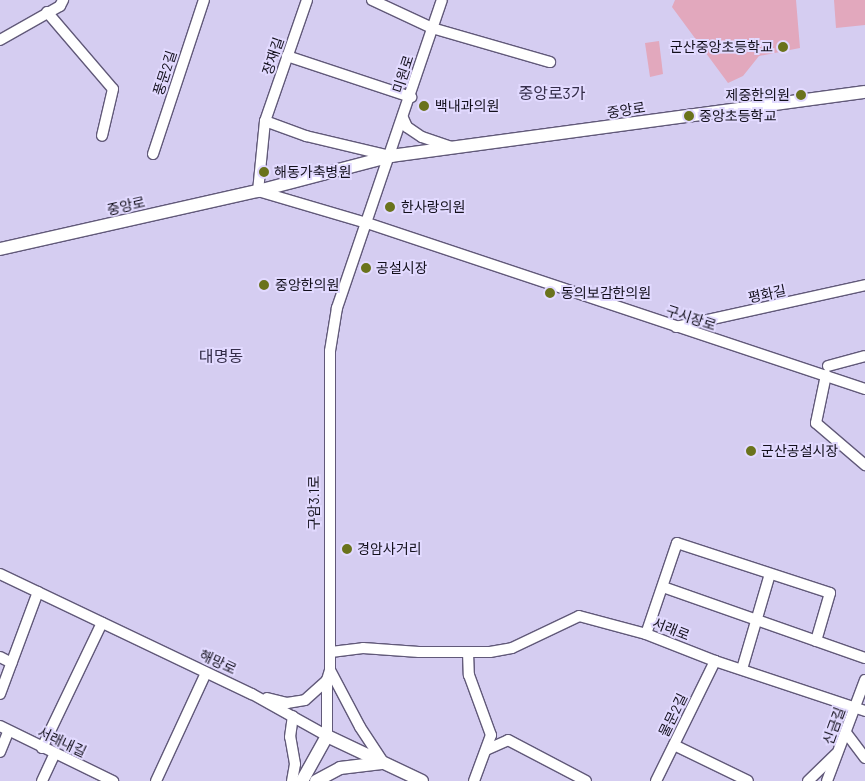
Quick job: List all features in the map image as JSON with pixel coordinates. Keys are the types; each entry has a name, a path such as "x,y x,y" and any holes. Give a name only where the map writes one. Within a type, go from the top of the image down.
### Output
{"main road":[{"name":"중앙로","path":"0,249 258,191 391,156 865,92"},
{"name":"해망로","path":"327,736 422,781"},
{"name":"구암3.1로","path":"302,781 327,736"},
{"path":"316,781 340,768 383,762"}],"street":[{"path":"0,40 60,6 63,0"},
{"name":"풍문2길","path":"153,154 204,0"},
{"name":"장재길","path":"258,191 265,121 307,0"},
{"path":"372,0 432,28 550,62"},
{"name":"미원로","path":"391,156 442,0"},
{"path":"47,12 113,89 102,136"},
{"path":"287,56 411,97"},
{"path":"404,118 407,127 422,137 454,148"},
{"name":"중앙로","path":"265,121 306,136 391,156"},
{"name":"구암3.1로","path":"327,736 331,652 328,365 337,308 391,156"},
{"name":"중앙로","path":"258,191 367,223"},
{"name":"구시장로","path":"367,223 675,328 827,370 865,389"},
{"name":"평화길","path":"675,328 865,285"},
{"path":"865,356 827,370 816,423 865,465"},
{"path":"646,634 678,543 830,593 816,641"},
{"name":"해망로","path":"0,574 252,694 327,736"},
{"path":"742,669 770,574"},
{"path":"663,587 865,658"},
{"path":"0,694 38,592"},
{"name":"서래로","path":"331,652 363,648 468,652 512,648 579,616 646,634 715,661 860,709"},
{"path":"42,748 102,623"},
{"path":"468,652 469,675 491,735 474,781"},
{"path":"0,657 12,663"},
{"name":"물문2길","path":"656,781 715,661"},
{"path":"156,781 206,673"},
{"path":"252,694 288,703 305,700 329,675 383,762"},
{"name":"신금길","path":"827,781 860,709 865,680"},
{"path":"292,781 295,764 290,737 294,716"},
{"path":"0,752 4,729"},
{"name":"서래내길","path":"4,729 113,781"},
{"path":"847,734 865,758"},
{"path":"486,750 508,740 586,781"},
{"path":"674,745 748,781"},
{"path":"808,781 840,750"},
{"path":"42,781 54,754"}],"shaded area":[{"path":"675,0 796,0 800,48 759,56 743,76 728,83 672,7"},
{"path":"834,0 865,0 865,25 836,28"},
{"path":"659,41 663,74 650,77 645,43"}],"place":[{"name":"군산중앙초등학교","path":"783,47"},
{"name":"제중한의원","path":"801,95"},
{"name":"백내과의원","path":"424,106"},
{"name":"중앙초등학교","path":"689,116"},
{"name":"해동가축병원","path":"264,172"},
{"name":"한사랑의원","path":"390,207"},
{"name":"공설시장","path":"366,268"},
{"name":"중앙한의원","path":"264,285"},
{"name":"동의보감한의원","path":"550,293"},
{"name":"군산공설시장","path":"751,451"},
{"name":"경암사거리","path":"347,549"}],"district":[{"name":"중앙로3가","path":"552,93"},
{"name":"대명동","path":"221,356"}]}
